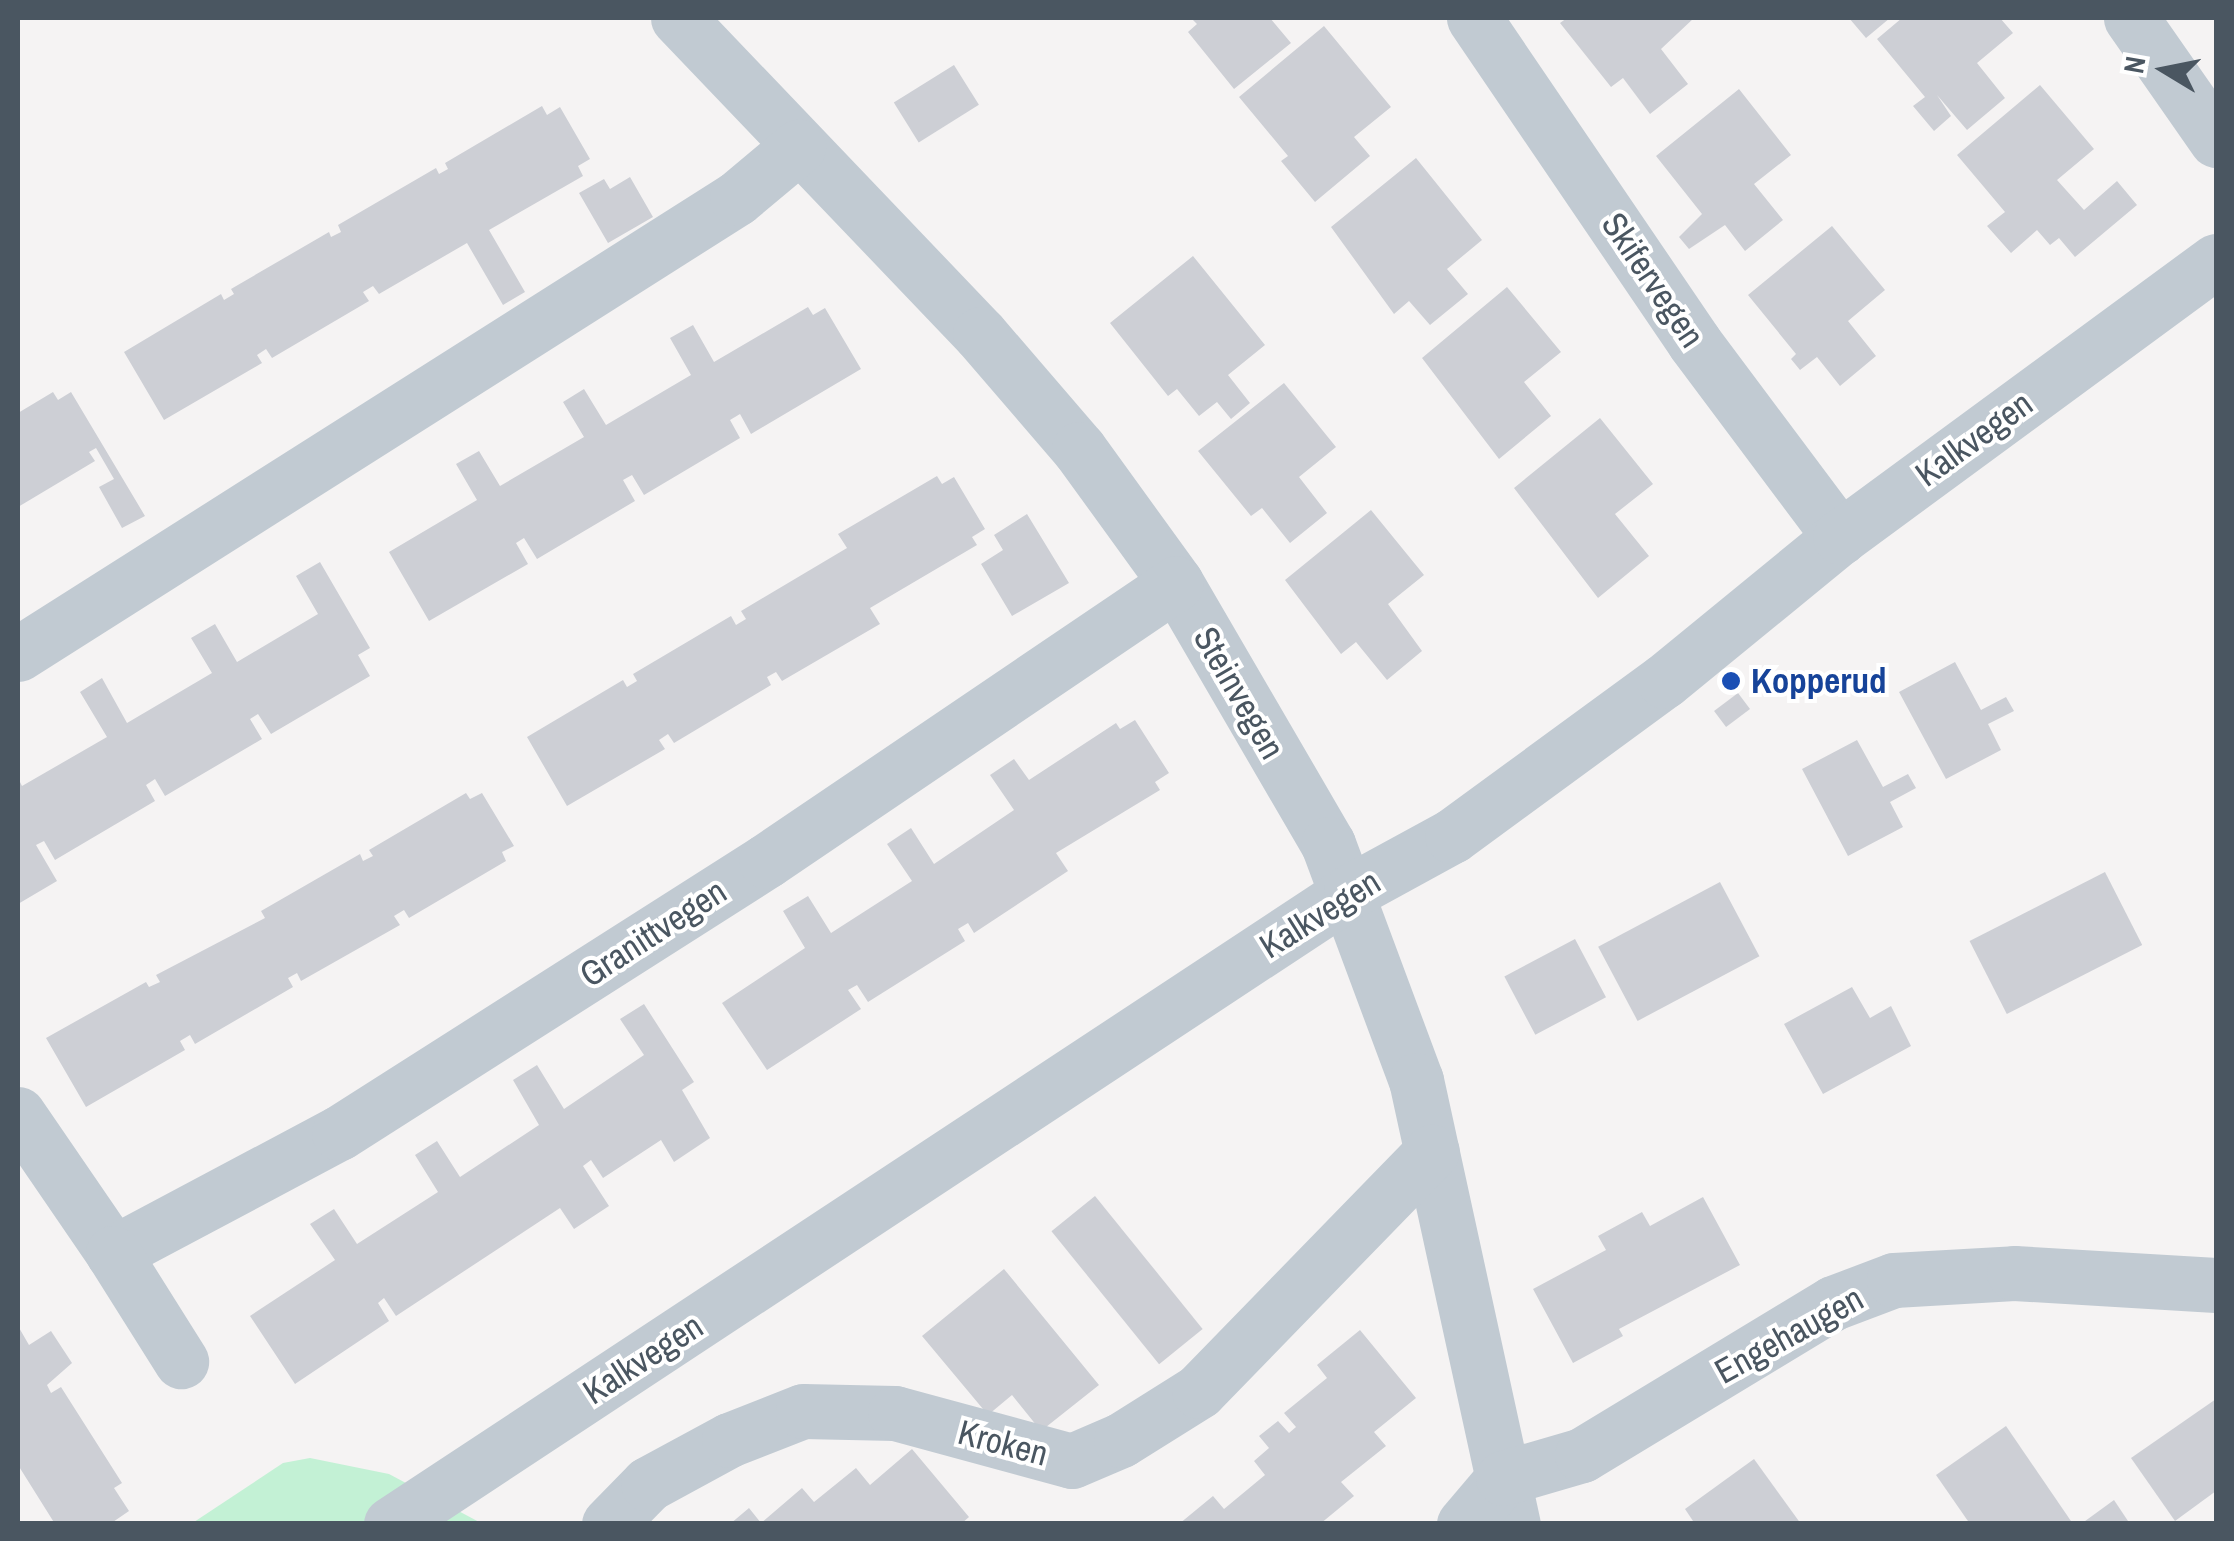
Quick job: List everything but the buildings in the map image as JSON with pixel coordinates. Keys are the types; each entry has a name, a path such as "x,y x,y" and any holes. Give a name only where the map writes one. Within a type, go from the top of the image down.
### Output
{"street":[{"name":"Steinvegen","path":"678,18 980,334 1078,449 1176,583 1350,892 1416,1080 1508,1501"},
{"name":"Skifervegen","path":"1474,18 1694,342 1840,537"},
{"path":"2132,18 2216,140"},
{"path":"18,654 737,198 798,146"},
{"name":"Kalkvegen","path":"391,1524 1350,892 1482,814 1664,682 1840,537 2216,261"},
{"name":"Granittvegen","path":"113,1253 339,1133 766,860 1176,583"},
{"path":"18,1114 181,1360"},
{"name":"Kroken","path":"609,1524 648,1484 729,1440 803,1411 895,1413 1072,1461 1121,1440 1199,1391 1432,1151"},
{"name":"Engehaugen","path":"1508,1501 1833,1303 1894,1280 2014,1273 2216,1284"},
{"path":"1464,1524 1508,1501"}],"green space":[{"path":"310,1458 389,1474 481,1523 191,1524 283,1463"}],"place":[{"name":"Kopperud","path":"1731,681"}]}
